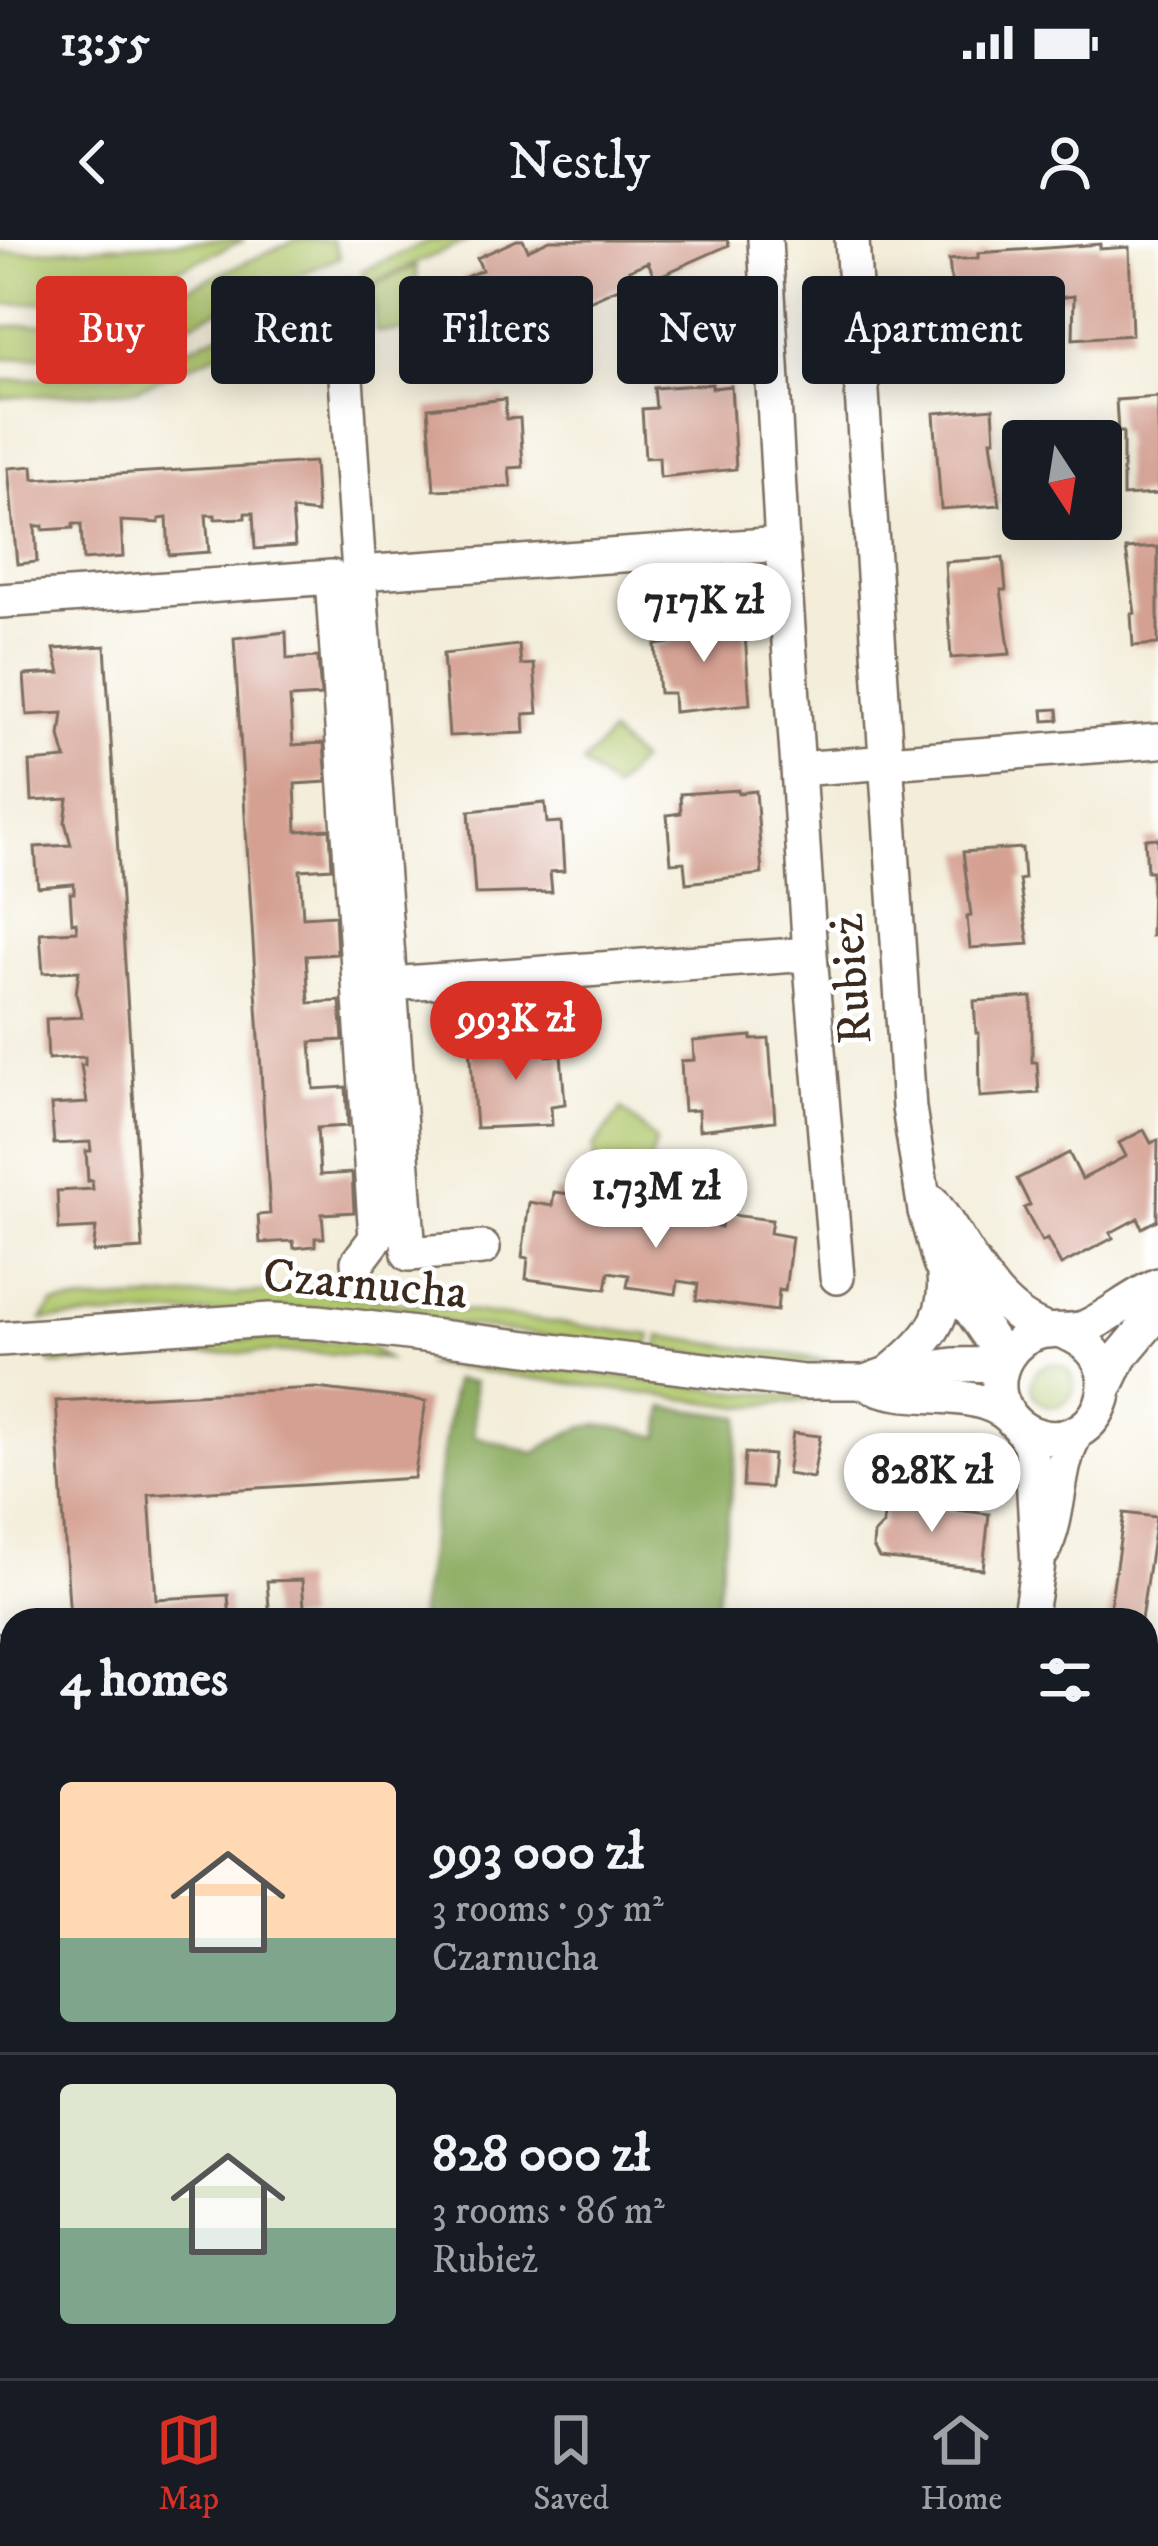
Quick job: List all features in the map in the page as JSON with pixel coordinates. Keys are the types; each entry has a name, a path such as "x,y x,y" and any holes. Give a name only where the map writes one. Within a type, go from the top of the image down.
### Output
{"street":[{"path":"765,240 810,954 838,1276"},
{"name":"Rubież","path":"852,240 909,1108 929,1232 944,1276 1004,1362"},
{"path":"346,384 409,1254 483,1248"},
{"path":"359,574 782,544"},
{"path":"0,601 332,577 376,1238 358,1262"},
{"path":"798,769 1158,741"},
{"path":"390,984 810,954"},
{"name":"Rubież","path":"921,1188 990,1287 1030,1324 1055,1331"},
{"path":"876,1378 914,1353 938,1324 944,1276"},
{"path":"1031,1608 1038,1564 1032,1451 999,1386 1004,1362 1028,1336 1089,1325 1158,1285"},
{"path":"1038,1564 1054,1525 1069,1448 1077,1432 1098,1413 1117,1362 1158,1312"},
{"name":"Czarnucha","path":"0,1339 270,1320 318,1322 773,1380 876,1378 1004,1362"},
{"path":"1055,1331 1081,1338 1095,1352 1106,1386"},
{"name":"Czarnucha","path":"876,1378 886,1392 990,1403 1014,1421"},
{"path":"1014,1421 1053,1438 1077,1432"}],"green space":[{"path":"244,240 163,276 36,276 36,303 0,305 0,253"},
{"path":"296,240 332,240 340,257 297,276 215,276"},
{"path":"432,240 469,240 375,282 375,276 361,276 363,270"},
{"path":"416,266 417,276 399,276 399,330 376,332 375,285"},
{"path":"211,278 211,314 187,324 187,288"},
{"path":"36,325 36,357 0,359 0,327"},
{"path":"211,337 211,356 187,367 187,348"},
{"path":"0,381 149,384 135,390 0,398"},
{"path":"610,734 639,761 613,790 583,764"},
{"path":"622,1109 656,1141 648,1169 596,1168 593,1148"},
{"path":"326,1293 651,1335 648,1349 331,1308 42,1320 53,1304"},
{"path":"660,1336 848,1363 788,1364 658,1350"},
{"path":"243,1339 366,1343 387,1359 262,1352 54,1365 43,1354"},
{"path":"448,1354 743,1393 844,1397 742,1407 428,1364"},
{"path":"1053,1364 1068,1370 1074,1385 1068,1400 1053,1406 1038,1400 1032,1385 1038,1370"},
{"path":"454,1380 474,1382 474,1436 535,1453 569,1433 595,1426 660,1437 664,1407 741,1417 716,1606 420,1608"}],"building":[{"path":"517,240 523,240 528,250 550,240 727,240 729,245 659,276 654,276 648,262 629,270 632,276 617,276 617,289 593,299 593,276 468,276 482,270 477,258"},
{"path":"1100,244 1100,249 1129,247 1132,335 1073,339 1074,296 1065,297 1065,276 951,276 949,260 978,258 978,253"},
{"path":"731,386 736,469 660,477 659,457 645,458 642,409 656,408 654,388"},
{"path":"1158,397 1158,494 1123,496 1123,432 1116,400"},
{"path":"505,399 506,419 520,418 523,467 509,468 511,487 434,490 428,408"},
{"path":"993,408 995,440 991,440 1000,505 941,509 934,413"},
{"path":"314,462 317,513 292,510 295,546 255,549 253,513 245,513 245,518 206,515 209,552 169,555 167,518 159,523 121,521 123,557 83,560 81,524 43,530 35,526 37,562 17,564 8,468 33,466 34,479"},
{"path":"1158,547 1158,644 1133,646 1131,614 1135,613 1126,549"},
{"path":"1003,558 1006,590 1001,590 1010,654 951,658 945,562"},
{"path":"744,621 750,704 674,712 673,693 659,693 655,645 669,643 668,624"},
{"path":"286,632 287,659 318,657 321,696 290,698 293,745 324,743 327,782 295,784 297,831 330,829 332,868 300,870 303,917 335,915 337,954 306,956 309,1003 340,1001 343,1040 311,1042 314,1089 346,1087 348,1126 317,1128 320,1175 352,1173 354,1212 322,1214 324,1238 315,1238 315,1246 294,1248 293,1241 260,1243 258,1215 270,1214 234,638"},
{"path":"519,645 521,665 534,664 538,713 524,714 525,733 449,736 443,654"},
{"path":"105,646 143,1249 93,1252 96,1228 59,1230 57,1191 93,1189 86,1151 91,1151 90,1142 54,1144 51,1105 87,1103 81,1065 85,1057 48,1059 46,1019 82,1017 76,994 79,971 43,973 40,933 77,931 70,893 74,893 74,884 38,887 35,847 71,845 65,822 68,799 32,801 30,762 66,759 60,736 63,713 27,715 24,675 60,673 54,649"},
{"path":"1058,709 1059,720 1044,721 1043,710"},
{"path":"756,791 762,874 686,883 684,862 671,863 667,815 681,813 680,794"},
{"path":"545,803 547,823 561,822 564,871 550,872 552,892 475,894 469,811"},
{"path":"1158,838 1158,935 1151,936 1152,871 1147,871 1145,839"},
{"path":"1022,848 1024,879 1019,880 1029,944 970,948 963,852"},
{"path":"1032,997 1032,1062 1037,1062 1039,1093 980,1097 974,1001"},
{"path":"546,1036 547,1056 561,1055 565,1104 551,1106 552,1125 476,1128 470,1045"},
{"path":"752,1036 752,1040 769,1039 775,1121 699,1130 698,1110 684,1111 681,1061 694,1060 693,1041"},
{"path":"1144,1130 1151,1143 1158,1140 1157,1220 1142,1228 1138,1218 1110,1233 1113,1238 1061,1265 1024,1208 1030,1205 1017,1179 1069,1153 1082,1179 1126,1156 1119,1143"},
{"path":"554,1192 603,1198 601,1211 623,1214 624,1204 650,1207 649,1217 673,1220 675,1210 700,1214 699,1224 721,1227 723,1214 772,1220 770,1233 792,1237 785,1291 779,1290 777,1311 696,1300 698,1284 678,1281 676,1294 627,1287 629,1275 609,1272 606,1289 526,1279 528,1258 522,1257 529,1202 552,1206"},
{"path":"316,1388 426,1401 414,1478 149,1495 156,1599 228,1595 229,1608 69,1608 56,1401"},
{"path":"793,1433 820,1436 813,1478 787,1474"},
{"path":"745,1453 773,1455 770,1488 743,1486"},
{"path":"895,1497 910,1499 909,1504 989,1514 983,1569 879,1558 873,1547 874,1534 883,1525 885,1507 894,1508"},
{"path":"1124,1513 1156,1517 1143,1608 1110,1608"},
{"path":"302,1580 304,1608 269,1608 267,1581"}]}
